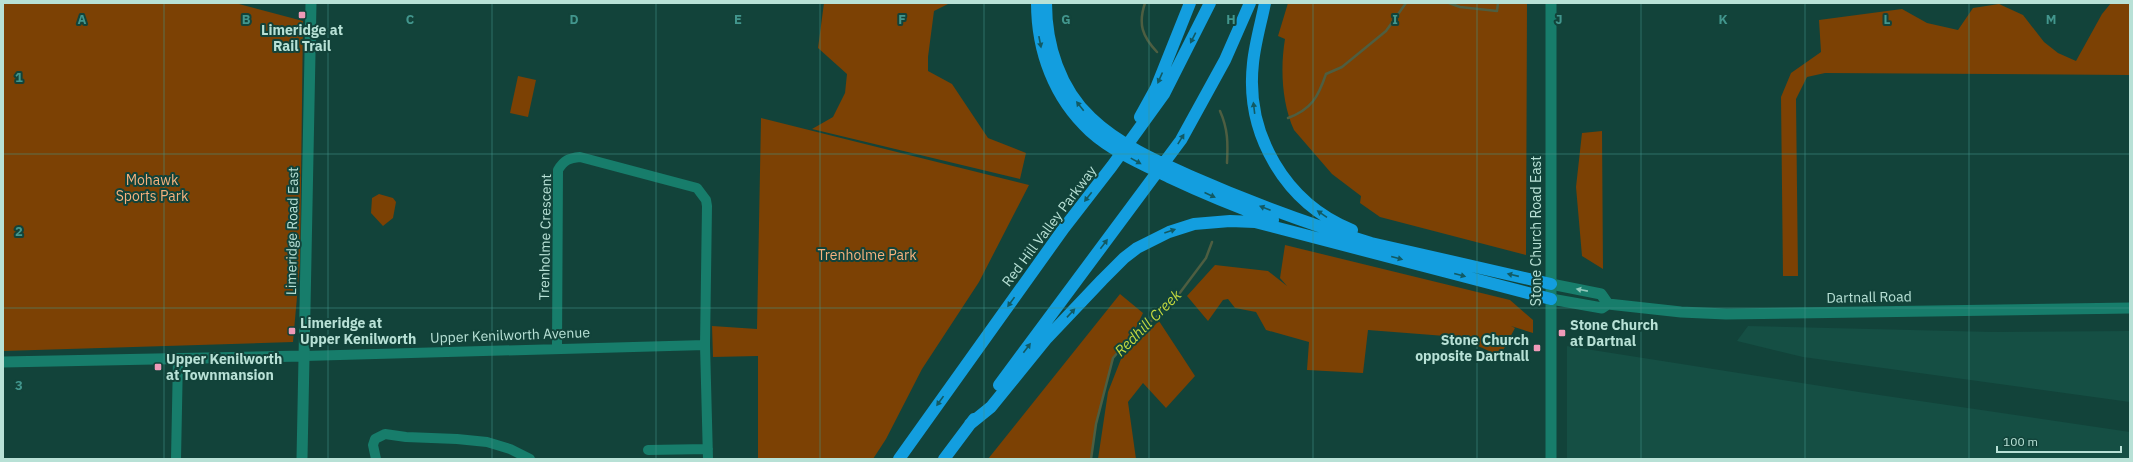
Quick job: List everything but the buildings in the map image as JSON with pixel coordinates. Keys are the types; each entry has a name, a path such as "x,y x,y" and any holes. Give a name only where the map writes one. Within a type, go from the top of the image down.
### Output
{"highway":[{"path":"1037,3 1037,25 1040,43 1051,77 1080,121 1106,137 1138,162 1279,213 1371,243 1551,284"},
{"path":"1046,3 1048,30 1060,74 1081,107 1106,137"},
{"path":"1112,166 1156,88 1190,3"},
{"name":"Red Hill Valley Parkway","path":"899,459 1064,228 1112,166 1164,94 1210,3"},
{"path":"944,459 1181,140 1225,60 1250,3"},
{"path":"1265,3 1253,63 1253,99 1258,129 1270,156 1290,186 1311,206 1325,216 1340,226 1410,251"},
{"path":"1177,175 1226,202 1319,238"},
{"path":"970,424 991,407 1047,338 1118,263 1137,248 1155,237 1194,224 1230,221 1255,222 1551,299"}],"street":[{"name":"Limeridge Road East","path":"302,459 311,3"},
{"name":"Stone Church Road East","path":"1551,3 1551,459"},
{"name":"Trenholme Crescent","path":"557,348 558,170 568,158 580,157 693,186 703,195 707,206 705,344 708,454"},
{"path":"1551,284 1601,294 1608,304"},
{"name":"Dartnall Road","path":"1551,299 1602,308 1608,304 1681,312 1726,314 2130,308"},
{"name":"Upper Kenilworth Avenue","path":"3,362 304,356 705,344"},
{"path":"176,459 178,358"},
{"path":"376,459 373,445 375,439 385,434 406,437 457,438 487,442 510,449 530,459"},
{"path":"648,450 708,454"}],"shaded area":[{"path":"1748,326 1993,332 2130,331 2130,402 1803,357 1737,341"},
{"path":"1567,346 1859,392 2130,432 2130,459 1567,459"}],"green space":[{"name":"Mohawk Sports Park","path":"3,3 235,3 303,21 300,263 293,342 3,351"},
{"path":"824,3 950,3 934,11 928,57 928,71 952,84 988,138 1026,153 1020,179 812,129 833,117 845,93 847,74 818,48"},
{"path":"1288,3 1527,3 1526,255 1380,217 1360,203 1361,196 1332,174 1294,130 1287,109 1282,74 1285,39 1278,36"},
{"path":"2111,3 2130,3 2130,75 1825,73 1807,77 1796,99 1798,276 1783,276 1781,97 1791,73 1821,52 1819,20 1902,9 1927,23 1958,30 1973,8 1999,4 2023,15 2044,42 2058,53 2076,61 2102,14"},
{"path":"518,76 536,80 528,117 510,113"},
{"name":"Trenholme Park","path":"761,118 1029,185 979,282 922,369 886,439 873,459 758,459 758,356 713,357 712,326 757,329"},
{"path":"1602,131 1603,269 1582,256 1576,187 1582,133"},
{"path":"379,194 393,198 396,202 393,218 383,226 371,213 372,198"},
{"path":"1285,245 1510,300 1533,320 1533,333 1511,326 1515,328 1500,356 1458,337 1368,330 1363,373 1307,370 1309,342 1266,330 1256,312 1235,308 1228,299 1223,300 1208,321 1187,296 1215,265 1268,271 1287,286 1280,278"},
{"path":"1120,294 1143,313 1132,336 1113,358 1096,424 1091,459 988,459"},
{"path":"1159,321 1195,376 1166,408 1143,383 1128,402 1136,459 1098,459 1108,392 1121,359"}],"waterway":[{"name":"Redhill Creek","path":"1145,3 1142,17 1143,29 1148,41 1157,52"},
{"path":"1288,118 1303,111 1313,101 1317,96 1326,74 1342,67 1386,31 1406,3"},
{"path":"1449,3 1460,7 1497,11 1498,3"},
{"name":"Redhill Creek","path":"1220,111 1225,124 1227,136 1227,163"},
{"name":"Redhill Creek","path":"1091,459 1096,424 1113,358 1132,336 1170,306 1206,258 1212,242"}],"place":[{"name":"Limeridge at Rail Trail","path":"302,15"},
{"name":"Limeridge at Upper Kenilworth","path":"292,331"},
{"name":"Stone Church at Dartnal","path":"1562,333"},
{"name":"Stone Church opposite Dartnall","path":"1537,348"},
{"name":"Upper Kenilworth at Townmansion","path":"158,367"}]}
